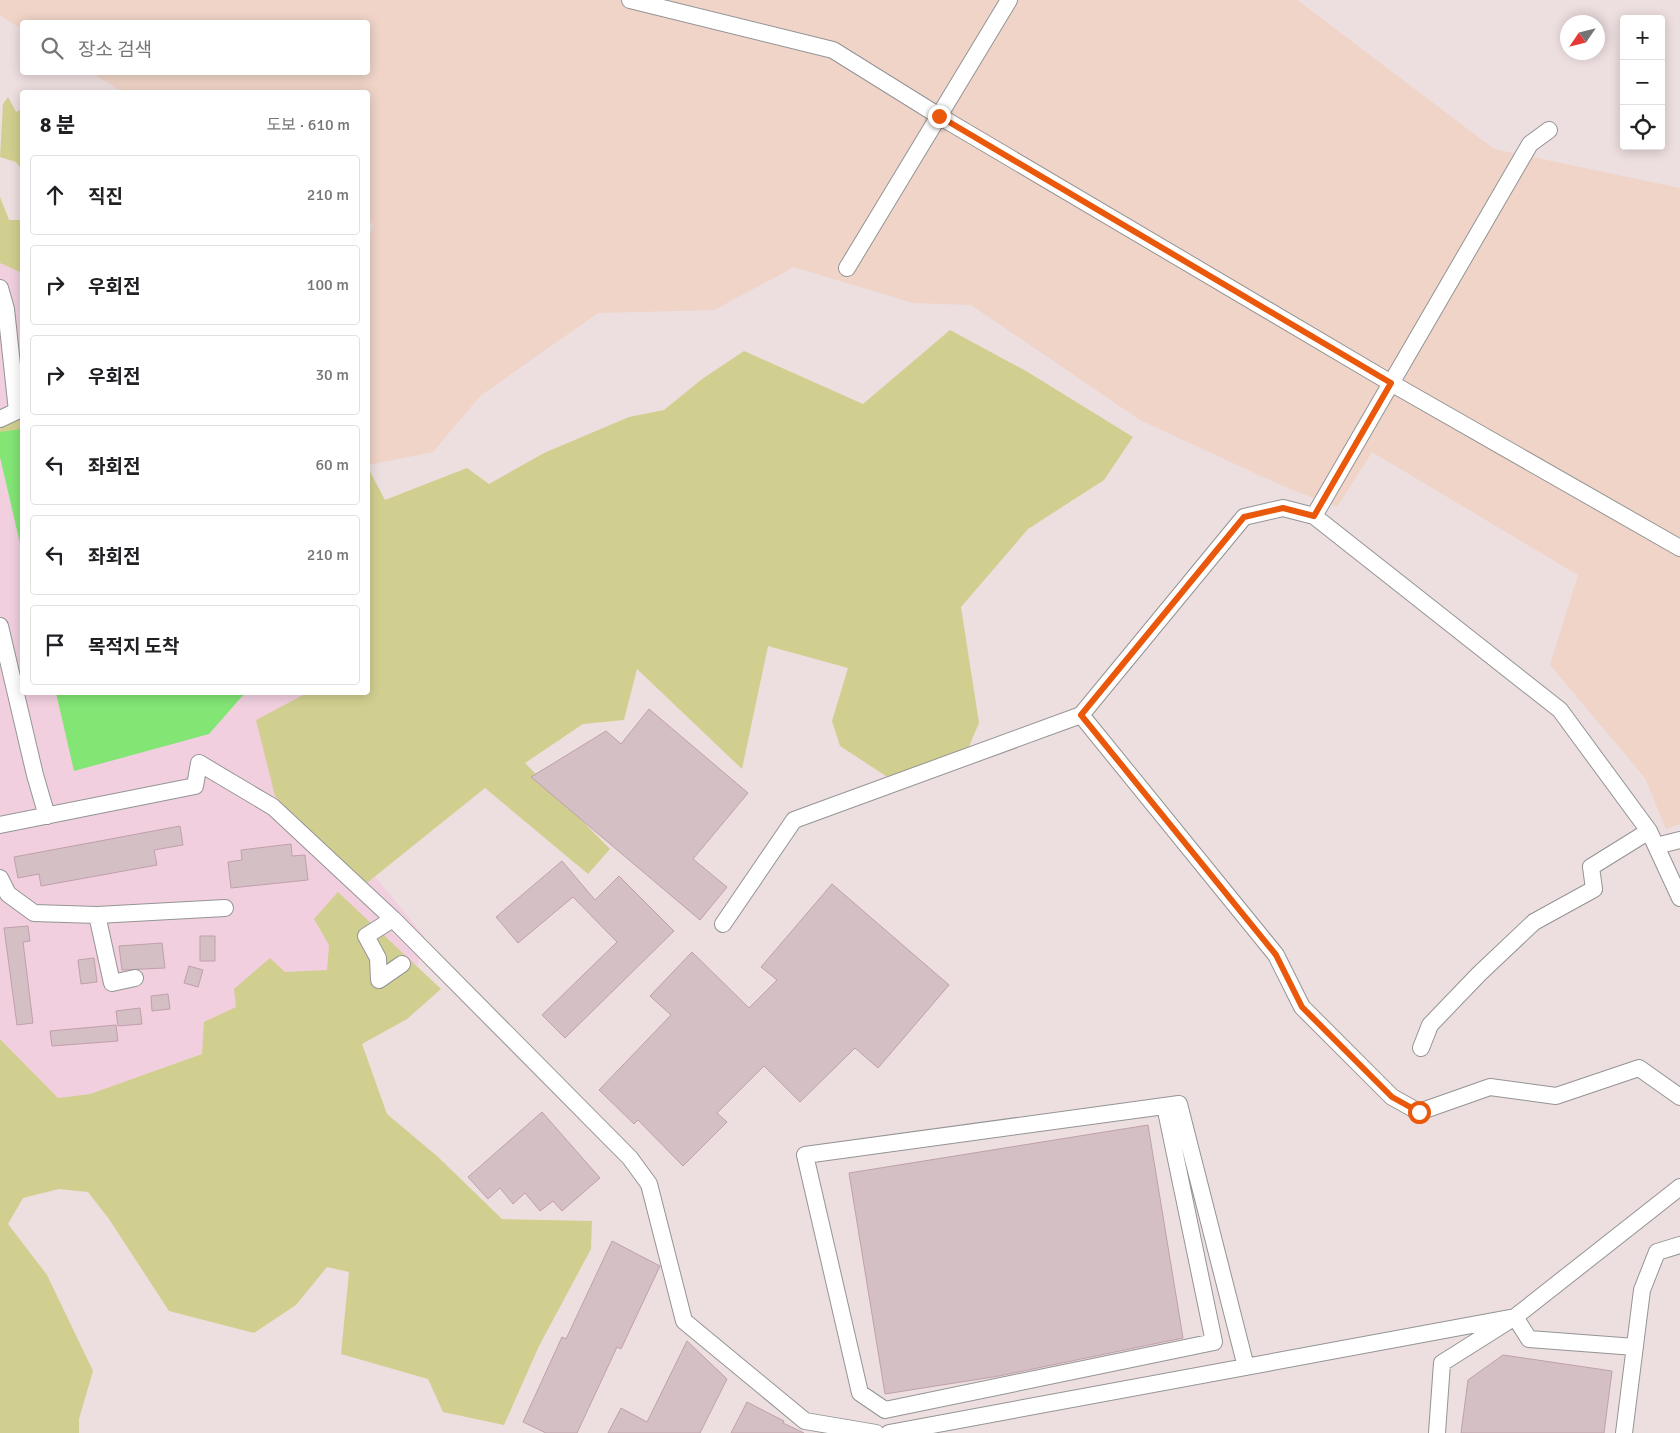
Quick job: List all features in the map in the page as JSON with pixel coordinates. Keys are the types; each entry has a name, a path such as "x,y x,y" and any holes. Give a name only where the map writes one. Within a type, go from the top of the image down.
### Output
{"street":[{"path":"630,0 833,50 939,116 1391,383 1680,548"},
{"path":"847,268 1009,0"},
{"path":"1314,516 1530,144 1549,130"},
{"path":"0,288 6,309 17,411 0,419"},
{"path":"723,924 794,820 1081,715 1244,517 1283,508 1314,516 1560,710 1649,831 1680,898"},
{"path":"0,626 35,775 47,816"},
{"path":"1081,715 1276,955 1302,1007 1392,1097 1419,1112 1490,1087 1556,1096 1639,1068 1680,1097"},
{"path":"0,825 195,786 199,763 272,807 393,918 630,1158 649,1184 684,1321 805,1421 876,1433"},
{"path":"1421,1048 1430,1025 1478,974 1534,922 1594,889 1591,867 1649,831"},
{"path":"1656,846 1680,840"},
{"path":"0,878 8,894 34,913 97,915 225,908"},
{"path":"97,915 112,983 135,978"},
{"path":"393,918 366,936 378,958 379,980 402,964"},
{"path":"1165,1106 1214,1342 885,1410 860,1394 805,1155 1179,1104 1246,1367"},
{"path":"1437,1433 1442,1363 1515,1317 1680,1187"},
{"path":"1624,1433 1642,1290 1657,1252 1680,1245"},
{"path":"889,1433 1515,1317"},
{"path":"1515,1317 1529,1339 1635,1347"}],"shaded area":[{"path":"0,0 1297,0 1494,149 1680,188 1680,824 1666,829 1645,778 1550,665 1578,575 1372,452 1337,507 1283,486 1140,420 971,305 913,303 794,267 714,310 598,313 480,396 433,452 370,465 370,234 374,225 370,222 370,90 120,90 94,75 370,75 370,20 20,20 20,28 0,15"},
{"path":"8,97 16,112 20,110 20,167 16,162 0,157 3,104"},
{"path":"0,197 9,220 20,220 20,272 0,263"},
{"path":"0,239 20,239 20,695 370,695 370,668 383,512 367,867 424,936 417,969 202,1054 90,1094 58,1098 0,1039"},
{"path":"950,330 1026,371 1133,437 1104,480 1028,529 961,607 979,723 967,751 889,778 840,746 832,721 848,668 768,646 742,769 637,669 624,720 583,724 525,763 610,849 588,874 485,788 363,886 275,796 256,720 303,695 370,695 370,472 385,500 467,468 489,484 544,453 629,417 664,410 702,379 744,351 863,404"},
{"path":"20,419 20,445 12,458 0,458 0,423"},
{"path":"338,892 441,989 407,1019 362,1044 387,1114 438,1157 502,1219 592,1221 591,1249 539,1346 504,1425 443,1412 428,1379 341,1354 349,1272 327,1267 296,1305 254,1333 169,1311 109,1219 88,1192 59,1189 23,1198 8,1224 47,1275 93,1371 79,1419 79,1433 0,1433 0,1039 58,1098 90,1094 202,1054 204,1022 236,1007 234,989 270,958 285,972 327,970 329,945 314,919"}],"green space":[{"path":"20,429 20,543 0,457 0,432"},
{"path":"57,695 243,695 209,734 74,771"}],"building":[{"path":"649,709 748,793 693,859 727,887 700,920 531,777 606,731 621,744"},
{"path":"180,826 183,845 154,850 157,865 41,886 39,874 18,878 14,857"},
{"path":"291,844 292,856 305,855 308,880 231,888 228,862 242,860 241,850"},
{"path":"562,861 595,900 619,876 674,931 565,1038 542,1015 617,942 573,897 518,943 496,917"},
{"path":"832,884 949,985 878,1068 855,1048 800,1102 764,1066 717,1113 727,1122 683,1166 638,1120 634,1124 599,1090 671,1015 650,996 692,952 749,1008 777,980 761,967"},
{"path":"28,926 30,941 23,942 33,1023 17,1025 4,928"},
{"path":"200,936 215,936 215,961 200,961"},
{"path":"162,943 165,968 122,970 119,946"},
{"path":"94,958 97,982 81,984 78,960"},
{"path":"189,966 203,970 198,987 184,983"},
{"path":"168,994 170,1009 152,1011 151,996"},
{"path":"140,1008 142,1024 118,1026 116,1011"},
{"path":"116,1025 118,1041 52,1046 50,1031"},
{"path":"542,1112 600,1178 562,1211 553,1201 540,1211 525,1193 513,1204 500,1188 488,1199 468,1177"},
{"path":"1148,1125 1183,1338 999,1376 885,1394 849,1173"},
{"path":"612,1241 660,1266 621,1349 617,1347 577,1433 546,1433 523,1422 562,1337 566,1339"},
{"path":"687,1341 727,1379 700,1433 608,1433 621,1408 647,1422"},
{"path":"1503,1355 1612,1371 1604,1433 1461,1433 1468,1380"},
{"path":"747,1402 784,1421 783,1423 804,1433 731,1433"}],"route":[{"path":"939,116 1391,383 1314,516 1283,508 1244,517 1081,715 1276,955 1302,1007 1392,1097 1419,1112"}]}
